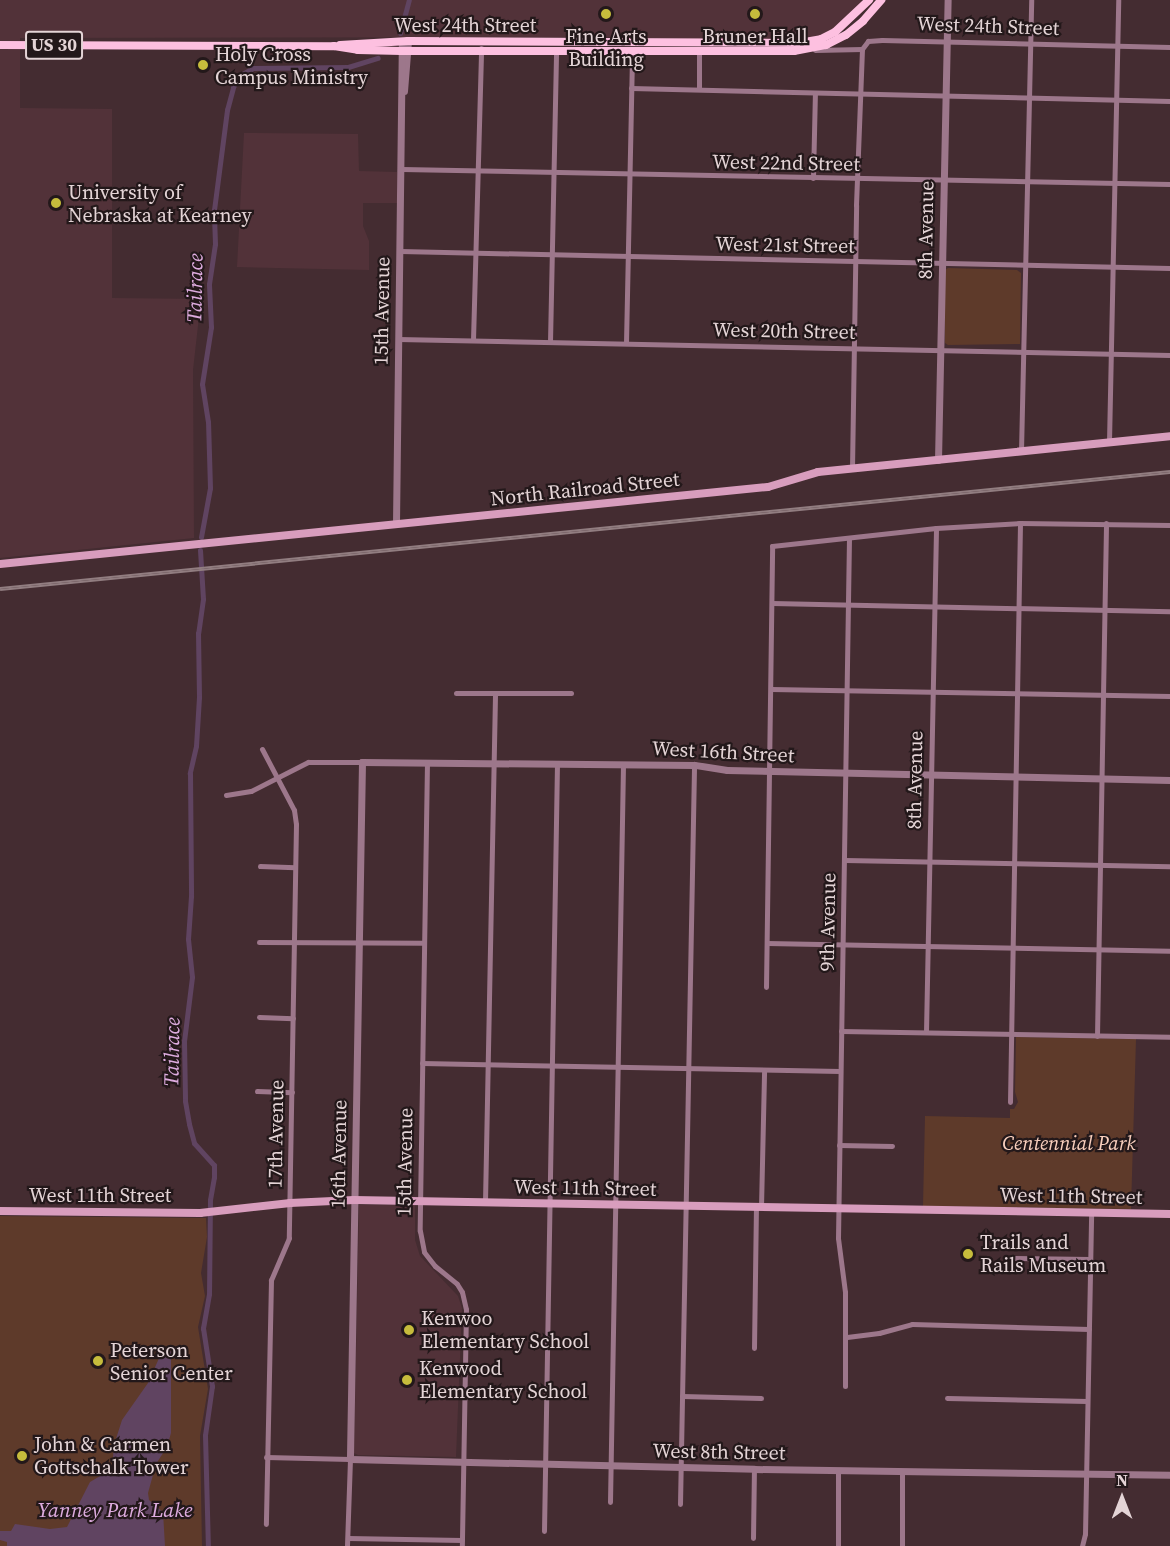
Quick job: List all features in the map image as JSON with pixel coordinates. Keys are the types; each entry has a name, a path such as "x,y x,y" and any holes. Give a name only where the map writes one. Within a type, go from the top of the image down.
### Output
{"main road":[{"path":"866,5 874,0"},
{"name":"West 24th Street","path":"334,46 358,42 405,41 811,42 835,32 866,5 881,0"},
{"name":"West 24th Street","path":"0,45 334,46 358,50 404,51 810,50 846,35 866,5"},
{"name":"North Railroad Street","path":"0,564 396,523 768,488 811,473 1170,436"},
{"name":"West 11th Street","path":"0,1211 200,1213 290,1203 354,1200 1170,1214"}],"street":[{"name":"8th Avenue","path":"938,460 948,0"},
{"path":"1021,451 1031,0"},
{"path":"1109,442 1118,0"},
{"name":"West 24th Street","path":"810,50 861,49 865,43 872,40 1170,47"},
{"name":"15th Avenue","path":"396,523 405,41"},
{"path":"473,340 480,51 485,42"},
{"path":"550,342 558,42"},
{"path":"626,343 632,42"},
{"path":"852,469 861,49"},
{"path":"699,52 699,89"},
{"path":"631,88 1170,101"},
{"path":"813,178 815,93"},
{"name":"West 22nd Street","path":"402,169 1170,184"},
{"name":"West 21st Street","path":"400,251 1170,268"},
{"name":"West 20th Street","path":"398,339 1170,355"},
{"path":"1097,1036 1106,523"},
{"path":"1010,1102 1020,524"},
{"path":"766,987 772,546 936,528 1020,524 1170,525"},
{"name":"8th Avenue","path":"926,1032 936,528"},
{"name":"9th Avenue","path":"845,1386 846,1307 838,1244 849,538"},
{"path":"772,603 1170,610"},
{"path":"771,689 1170,696"},
{"path":"456,693 571,693"},
{"path":"485,1202 495,693"},
{"name":"17th Avenue","path":"262,749 294,810 296,867 289,1238 271,1280 266,1524"},
{"name":"West 16th Street","path":"226,795 251,791 308,762 694,765 770,771 1170,780"},
{"name":"16th Avenue","path":"347,1546 362,762"},
{"name":"15th Avenue","path":"427,762 420,1201 424,1252 435,1266 456,1284 465,1300 462,1543"},
{"path":"544,1531 557,764"},
{"path":"610,1502 623,764"},
{"path":"680,1504 694,765"},
{"path":"845,860 1170,866"},
{"path":"260,866 296,867"},
{"path":"258,942 424,943"},
{"path":"767,943 1170,951"},
{"path":"259,1017 293,1018"},
{"path":"841,1031 1170,1037"},
{"path":"422,1063 840,1071"},
{"path":"754,1348 764,1070"},
{"path":"257,1091 292,1092"},
{"path":"839,1145 892,1146"},
{"path":"1082,1546 1086,1474 1091,1213"},
{"path":"1014,1258 1090,1259"},
{"path":"847,1337 879,1333 912,1324 1089,1329"},
{"path":"681,1396 761,1398"},
{"path":"947,1398 1087,1401"},
{"name":"West 8th Street","path":"266,1457 754,1469 1170,1475"},
{"path":"753,1538 754,1469"},
{"path":"838,1470 838,1546"},
{"path":"902,1471 902,1546"},
{"path":"348,1538 462,1543"}],"shaded area":[{"name":"University of Nebraska at Kearney","path":"0,0 860,0 862,4 844,26 811,42 600,37 20,38 20,108 112,109 112,298 201,299 193,370 194,538 0,558"},
{"path":"244,133 358,134 359,171 397,172 397,203 363,203 363,226 369,241 369,270 237,267"},
{"name":"Kenwood Elementary School","path":"359,1205 415,1205 415,1240 420,1256 458,1296 462,1308 456,1457 358,1455 354,1453"}],"green space":[{"path":"948,268 1017,270 1021,273 1020,344 948,345 945,343 945,270"},
{"name":"Centennial Park","path":"1016,1037 1136,1039 1131,1209 923,1206 925,1116 1010,1118 1010,1109 1014,1109 1018,1102 1015,1092"},
{"path":"0,1216 206,1218 207,1237 201,1273 205,1296 198,1327 208,1389 200,1436 202,1546 0,1546"}],"water":[{"name":"Yanney Park Lake","path":"164,1347 168,1347 171,1352 171,1433 167,1447 156,1464 148,1493 149,1500 163,1512 165,1546 7,1546 7,1542 0,1540 0,1531 11,1531 15,1524 50,1529 67,1527 90,1482 112,1469 114,1445 122,1420 148,1383"}],"waterway":[{"name":"Tailrace","path":"400,33 409,0"},
{"name":"Tailrace","path":"201,537 210,488 208,422 202,384 211,327 209,284 215,244 214,210 227,110 233,87 239,76 253,68 348,67 378,58"},
{"name":"Tailrace","path":"200,550 203,599 198,633 199,697 196,746 190,773 191,896 188,939 192,977 184,1041 185,1101 189,1124 194,1143 214,1165 210,1200 209,1294 203,1328 212,1386 205,1435 208,1546"}],"railway":[{"path":"0,589 1170,472"}],"place":[{"name":"Fine Arts Building","path":"606,14"},
{"name":"Bruner Hall","path":"755,14"},
{"name":"Holy Cross Campus Ministry","path":"203,65"},
{"name":"University of Nebraska at Kearney","path":"56,203"},
{"name":"Trails and Rails Museum","path":"968,1254"},
{"name":"Kenwoo Elementary School","path":"409,1330"},
{"name":"Peterson Senior Center","path":"98,1361"},
{"name":"Kenwood Elementary School","path":"407,1380"},
{"name":"John & Carmen Gottschalk Tower","path":"22,1456"}]}
